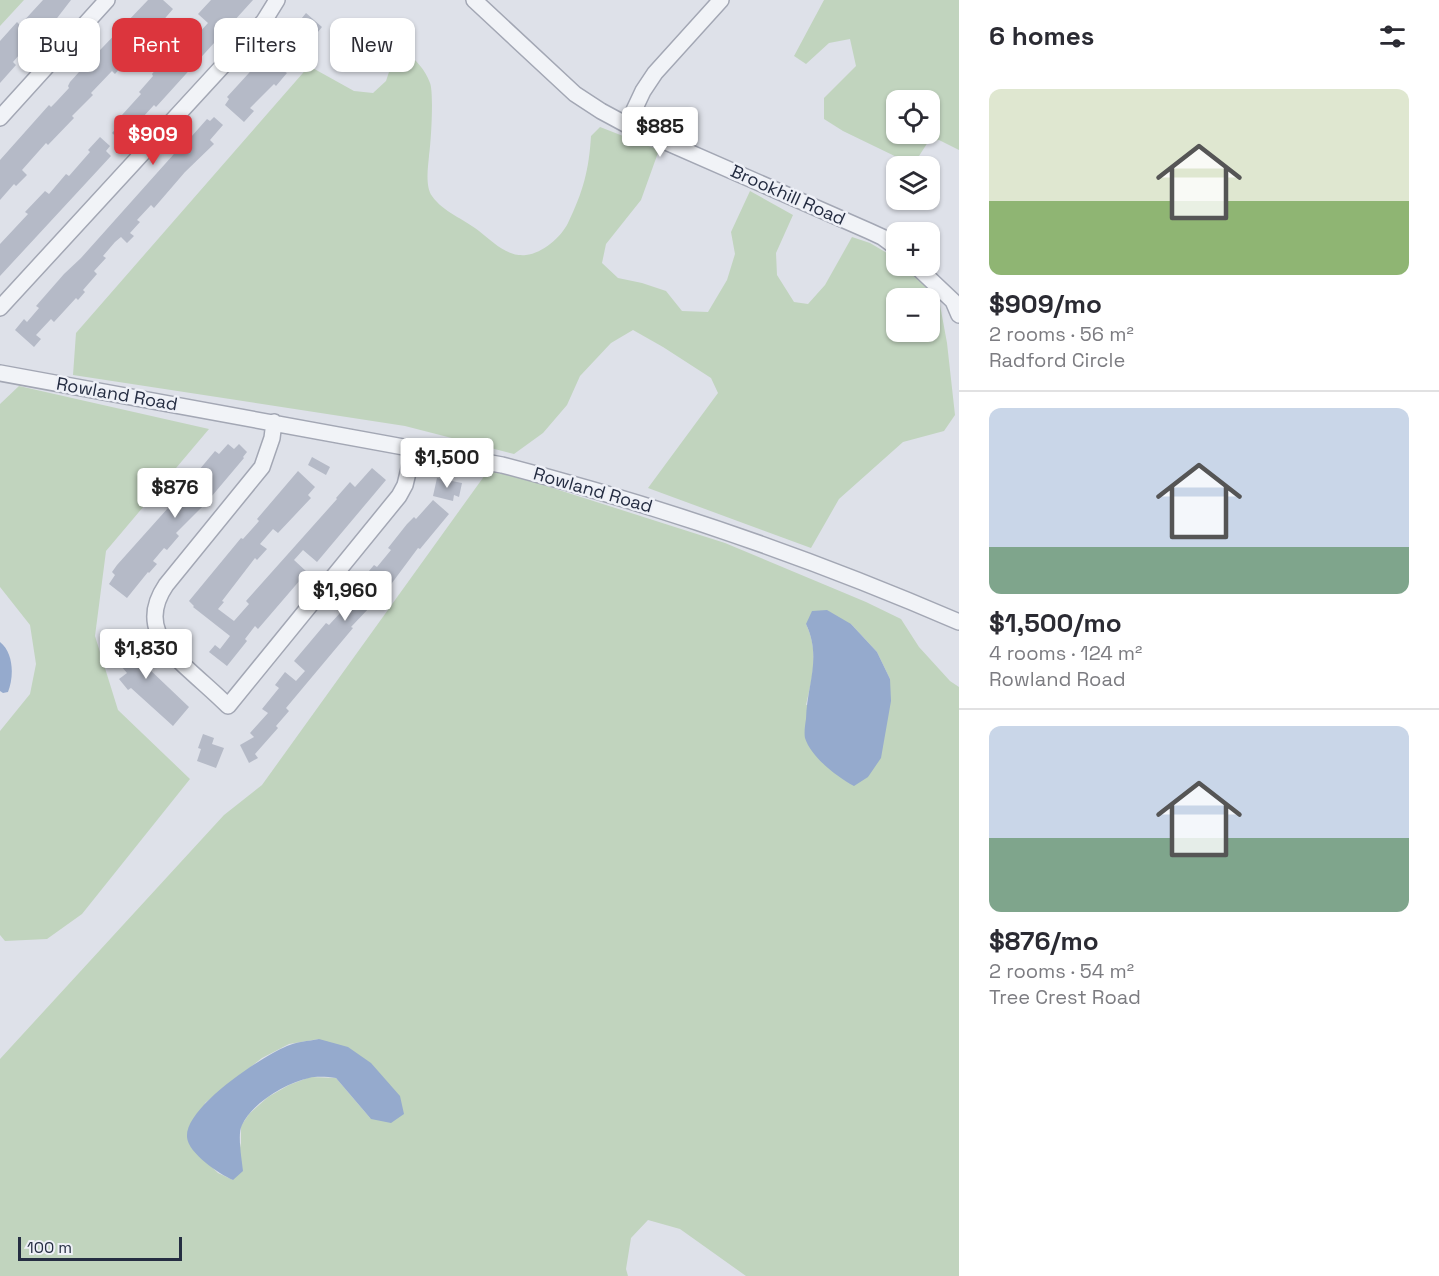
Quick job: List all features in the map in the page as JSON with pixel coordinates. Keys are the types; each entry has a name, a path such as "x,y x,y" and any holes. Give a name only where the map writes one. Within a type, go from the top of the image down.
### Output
{"street":[{"path":"0,118 107,0"},
{"path":"0,309 264,21 277,0"},
{"name":"Brookhill Road","path":"474,0 575,94 601,111 627,125 886,240"},
{"path":"627,125 643,91 655,73 721,0"},
{"path":"927,276 953,301 959,315"},
{"name":"Rowland Road","path":"0,373 414,448 502,465 579,484 792,556 959,622"},
{"path":"274,422 272,438 262,467 166,585 156,605 156,628 166,649 228,706 399,496 405,485 414,448"}],"green space":[{"path":"0,0 24,0 0,26"},
{"path":"824,0 959,0 959,150 940,140 940,90 886,90 886,144 927,144 919,156 895,156 843,131 824,119 824,98 856,66 850,39 829,43 806,64 794,56"},
{"path":"415,60 423,69 430,83 432,97 428,176 430,192 442,207 513,254 532,254 551,244 561,234 578,201 589,160 591,136 600,127 659,150 641,200 606,244 602,263 618,278 666,291 682,311 708,312 727,280 735,254 731,232 750,191 793,215 776,253 777,275 794,302 808,304 825,285 852,237 870,243 886,252 886,276 916,276 928,288 886,288 886,342 940,342 940,305 947,343 955,415 944,431 903,442 839,499 811,548 648,488 718,393 711,378 633,330 611,343 580,376 567,405 543,433 514,454 405,426 73,375 76,333 304,72 318,71 354,91 373,93 386,81 389,72 415,72"},
{"path":"19,386 209,429 106,551 95,636 118,710 190,779 82,914 47,939 5,941 0,935 0,731 30,694 36,664 30,625 0,587 0,404"},
{"path":"490,468 725,543 901,619 919,647 950,681 959,687 959,1276 746,1276 680,1229 648,1220 631,1238 626,1269 628,1276 0,1276 0,1059 224,815 262,785","holes":["806,624 851,624 877,652 890,679 806,705 814,664 814,654","319,1039 371,1119 336,1078 310,1077 289,1085 268,1097 249,1114 241,1126 241,1143 233,1180 218,1173 194,1150 205,1103 262,1058 289,1044"]}],"water":[{"path":"827,610 851,624 877,652 890,679 891,701 881,758 868,777 854,786 825,766 805,738 813,660 811,636 806,624 812,611"},
{"path":"0,642 8,652 12,666 8,692 3,693 0,691"},
{"path":"319,1039 348,1047 371,1063 400,1096 404,1114 391,1123 371,1119 336,1078 309,1078 280,1089 253,1109 247,1117 240,1134 243,1171 233,1180 198,1156 187,1137 190,1125 198,1112 211,1098 226,1084 275,1052 287,1046"}],"building":[{"path":"43,0 71,0 57,18 26,18"},
{"path":"148,0 163,0 173,9 165,18 131,18"},
{"path":"211,0 253,0 237,18 214,18 214,43 202,56 202,30 208,23 198,14"},
{"path":"306,13 312,18 302,18"},
{"path":"17,22 18,56 13,62 16,65 0,83 0,41"},
{"path":"112,38 112,71 72,116 74,118 48,145 46,143 22,170 27,175 16,186 14,184 0,200 0,160 49,105 51,107 69,88 70,82 79,72 100,72 100,50"},
{"path":"154,72 188,72 156,107 154,105 143,117 145,119 123,143 112,133 126,118 122,115 141,94 139,92 153,76"},
{"path":"250,72 287,73 276,86 274,84 250,108 254,111 244,122 225,105 229,99 227,97"},
{"path":"214,117 223,125 210,140 214,144 185,172 154,208 151,205 137,220 140,222 130,233 134,236 127,243 121,237 115,242 103,256 106,258 94,271 97,274 83,290 85,292 78,300 76,298 54,322 51,319 36,335 41,339 34,347 15,330 24,319 27,322 39,308 36,306 64,274 190,136 207,119 210,121"},
{"path":"100,137 110,146 106,151 111,156 0,276 0,244 28,214 25,212 45,191 49,194 66,174 69,176"},
{"path":"228,444 234,449 239,444 247,452 244,458 206,503 176,533 179,536 153,561 157,564 127,598 109,584 115,575 112,572 180,497 178,495 215,451 219,454"},
{"path":"312,457 330,467 326,475 308,465"},
{"path":"372,468 386,480 317,562 303,550 294,560 307,572 258,629 255,626 245,639 247,641 227,666 209,652 215,645 220,649 230,636 193,607 189,601 241,538 243,539 259,521 257,519 298,471 315,487 308,495 311,498 278,533 273,529 260,544 267,549 257,560 255,558 222,601 224,602 218,609 234,621 249,604 246,601 350,482 355,487"},
{"path":"437,478 462,483 459,497 454,495 453,501 433,496"},
{"path":"433,500 449,514 420,549 418,548 389,587 351,627 353,628 286,708 289,711 276,726 278,728 255,754 258,758 249,763 240,745 254,737 250,733 268,713 262,709 279,688 275,685 285,672 296,681 305,671 294,661 326,623 329,625 341,612 339,611 355,593 353,590 374,565 377,567 391,550 388,548 407,524 414,517 416,519"},
{"path":"129,630 138,651 133,652 145,669 147,667 189,707 173,726 131,688 128,690 119,679 127,673 113,659 108,644 114,642 112,637"},
{"path":"203,734 214,738 212,744 224,748 216,768 197,761 201,749 198,748"}]}
